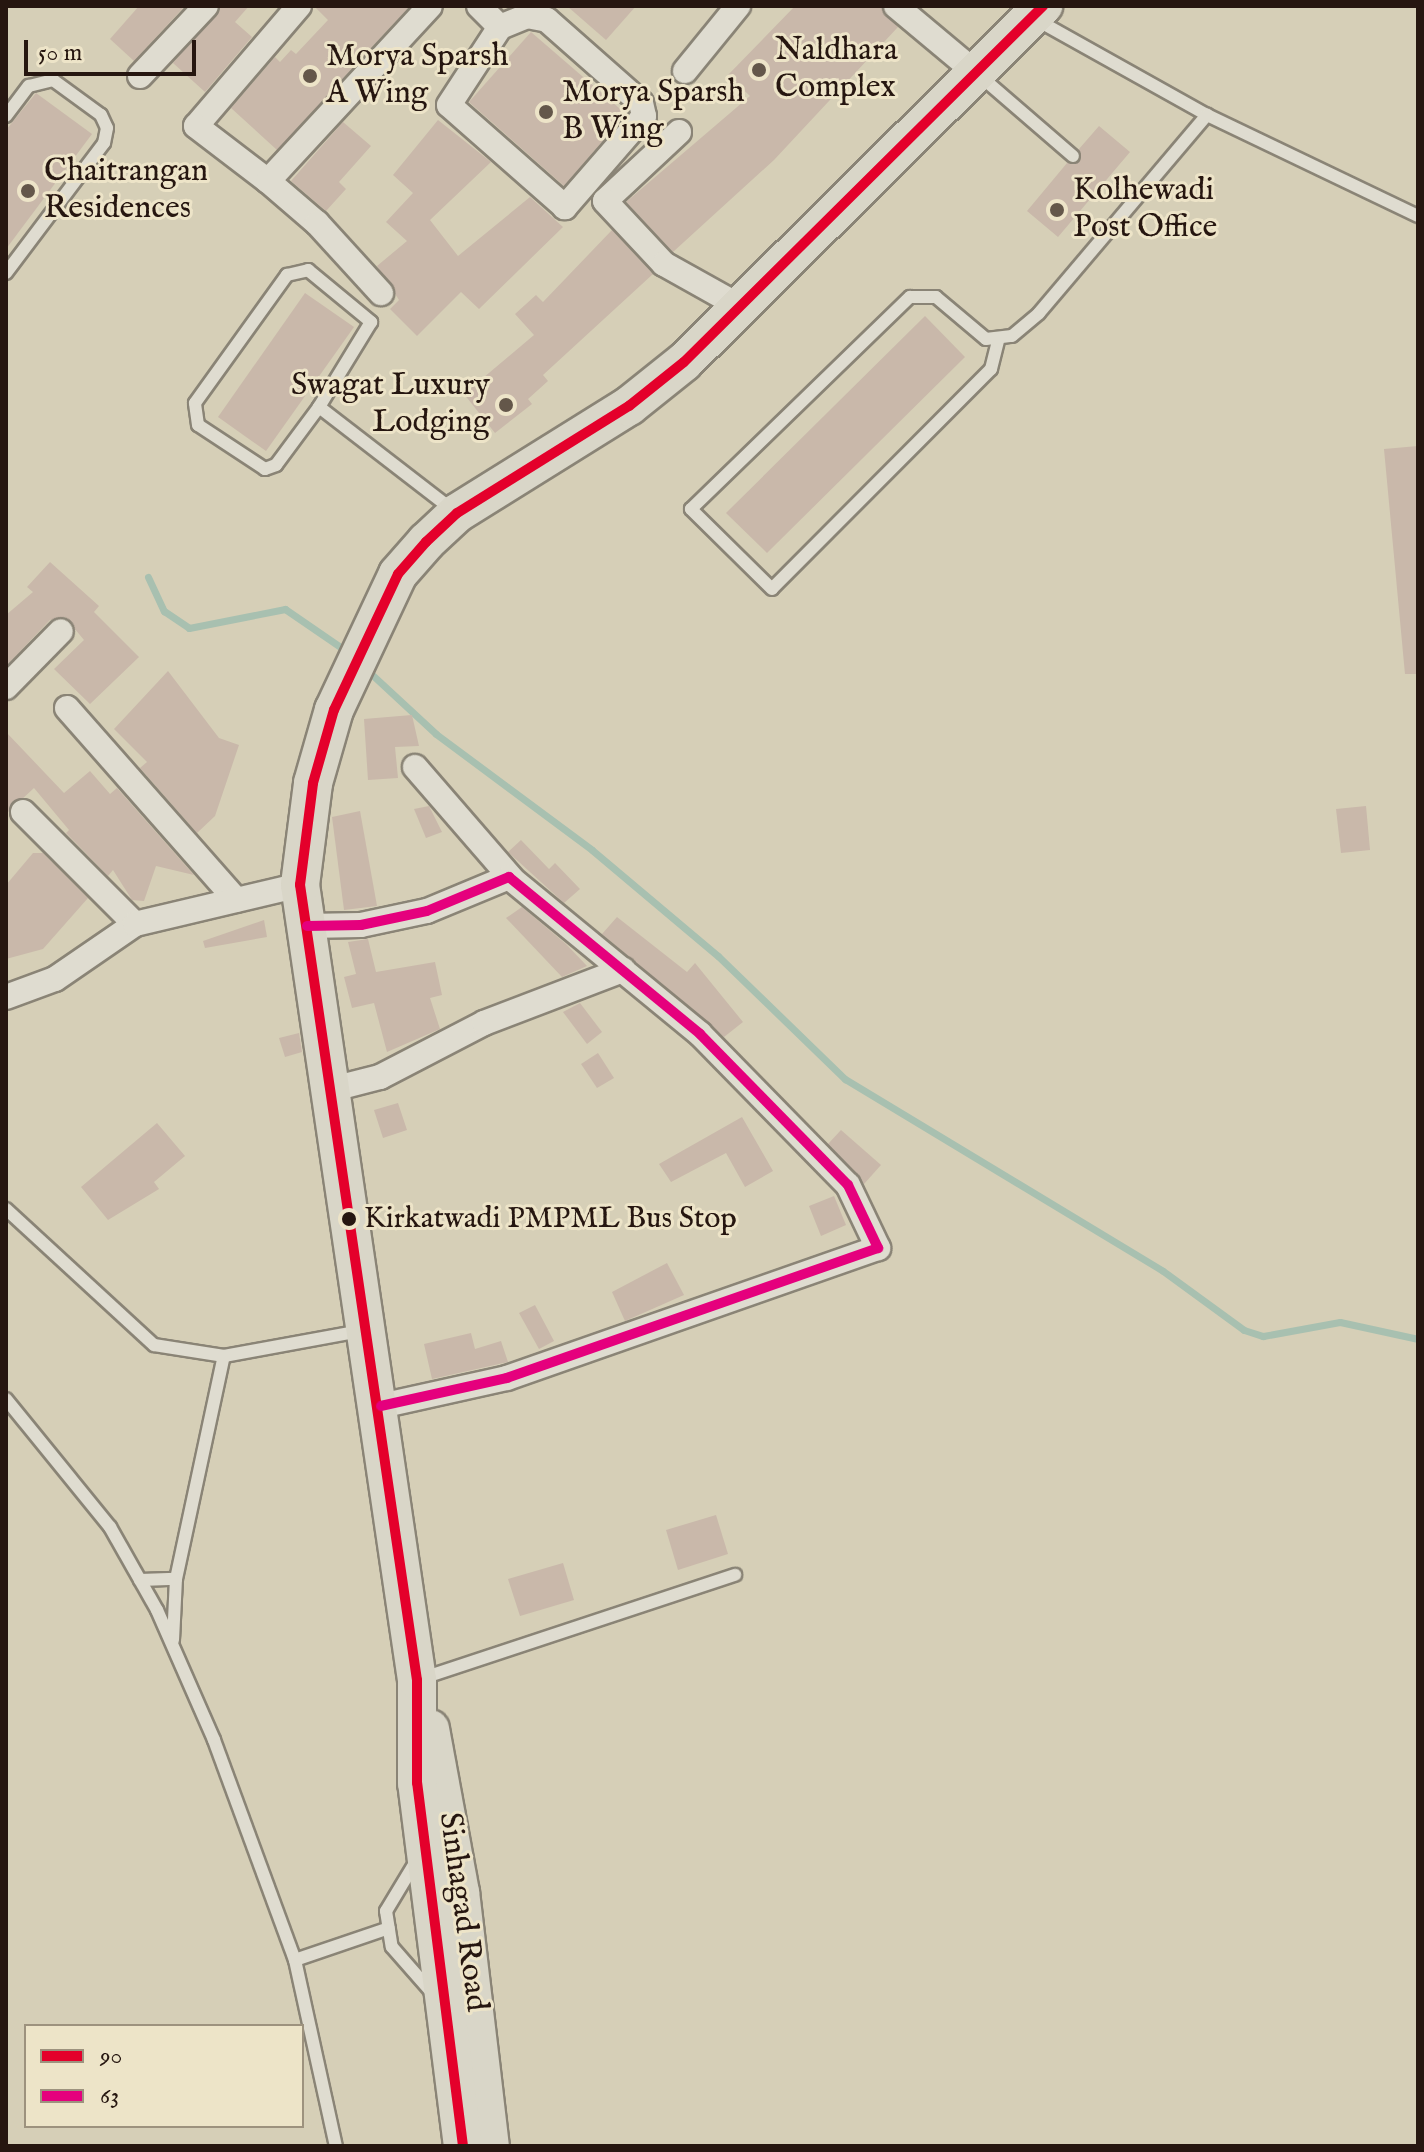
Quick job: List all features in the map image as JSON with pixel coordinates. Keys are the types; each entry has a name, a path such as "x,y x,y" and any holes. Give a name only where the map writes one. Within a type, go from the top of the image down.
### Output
{"main road":[{"name":"Sinhagad Road","path":"463,2146 425,1846 417,1680 381,1406 325,1091 300,885 313,783 334,710 398,574 457,513 629,406 741,307 976,73 1031,10"},
{"name":"Sinhagad Road","path":"417,1680 443,1777 490,2146"}],"street":[{"path":"140,76 206,6"},
{"path":"299,6 196,126 317,223 381,293"},
{"path":"268,181 430,6"},
{"path":"479,6 500,27"},
{"path":"685,71 738,6"},
{"path":"896,6 976,73"},
{"path":"527,16 547,20 641,103 644,116 565,207 449,105 500,27 527,16"},
{"path":"679,132 605,201 664,264 741,307"},
{"path":"6,687 61,631"},
{"path":"67,708 236,900"},
{"path":"381,1406 507,1378 878,1248 848,1185 700,1034 512,879 415,767"},
{"path":"23,812 135,924"},
{"path":"307,926 361,925 427,911 512,879"},
{"path":"6,997 55,979 135,924 300,885"},
{"path":"325,1091 380,1077 484,1023 623,970"}],"lane":[{"path":"1031,10 1207,115 1418,216"},
{"path":"976,73 1073,156"},
{"path":"6,116 29,86 53,80 101,115 107,128 104,143 6,273"},
{"path":"998,341 976,333 936,297 910,297 691,509 772,589 991,369 998,341 1039,313 1207,115"},
{"path":"308,270 371,322 319,407 276,465 265,469 198,425 194,414 195,403 287,275 297,271 308,270"},
{"path":"319,407 457,513"},
{"path":"6,1209 154,1345 224,1356 367,1329"},
{"path":"173,1646 176,1579 224,1356"},
{"path":"6,1399 85,1494 140,1580 173,1646 295,1960 336,2146"},
{"path":"417,1680 735,1575"},
{"path":"140,1580 176,1579"},
{"path":"425,1846 386,1911 392,1947 444,2007"},
{"path":"295,1960 389,1928"}],"building":[{"path":"139,6 185,6 134,61 110,39"},
{"path":"221,6 249,6 235,22 252,37 205,92 173,63"},
{"name":"Morya Sparsh A Wing","path":"314,6 410,6 277,150 231,108 275,57 280,62 291,50 296,54 328,20"},
{"path":"567,6 636,6 606,40"},
{"path":"795,6 881,6 898,27 774,160 673,252 626,202 750,96 728,75"},
{"name":"Morya Sparsh B Wing","path":"531,32 626,114 564,186 469,102"},
{"name":"Chaitrangan Residences","path":"36,93 92,134 6,249 6,130"},
{"path":"438,120 491,162 430,220 458,256 530,197 563,227 479,309 461,292 417,336 390,309 399,300 377,266 407,241 386,222 413,193 393,175"},
{"path":"343,122 371,146 339,182 346,189 326,211 291,181"},
{"path":"1099,126 1130,152 1058,237 1027,211 1067,163 1079,162 1079,149"},
{"path":"612,230 653,274 543,375 548,381 528,399 532,404 495,433 464,394 534,335 515,314 536,295 543,302"},
{"path":"305,293 354,327 266,451 218,417"},
{"path":"925,316 965,357 767,553 726,513"},
{"path":"1418,446 1418,674 1405,674 1384,449"},
{"path":"50,562 99,606 94,612 139,657 90,704 54,669 84,640 65,617 50,620 6,666 6,615 33,592 27,587"},
{"path":"168,671 219,738 239,745 215,816 197,833 140,768 147,762 114,729"},
{"path":"412,715 419,746 395,747 398,778 368,780 364,719"},
{"path":"6,732 64,793 90,771 110,794 117,788 194,875 156,866 144,901 132,900 113,870 108,876 66,833 69,830 34,788 6,814"},
{"path":"429,806 442,832 426,838 414,809"},
{"path":"1366,806 1370,850 1341,853 1336,809"},
{"path":"360,811 377,906 344,910 332,817"},
{"path":"521,840 549,869 555,863 580,889 564,903 508,852"},
{"path":"33,853 43,853 88,898 43,949 6,959 6,885"},
{"path":"522,907 587,966 562,977 506,918"},
{"path":"617,917 687,972 695,963 743,1022 724,1037 602,934"},
{"path":"264,920 267,937 205,948 203,941"},
{"path":"368,939 376,972 435,962 442,995 430,998 440,1029 387,1052 374,1003 352,1008 344,977 356,974 348,942"},
{"path":"580,1003 602,1032 587,1044 563,1012"},
{"path":"299,1033 302,1052 285,1057 279,1038"},
{"path":"598,1053 614,1078 597,1088 581,1064"},
{"path":"398,1103 407,1130 383,1138 374,1110"},
{"path":"742,1117 773,1171 745,1187 726,1153 671,1182 659,1164"},
{"path":"157,1123 185,1156 154,1182 159,1189 108,1220 81,1187"},
{"path":"841,1130 881,1165 864,1184 828,1144"},
{"path":"834,1196 846,1225 821,1236 809,1206"},
{"path":"667,1263 684,1295 625,1321 612,1292"},
{"path":"535,1305 554,1341 539,1349 519,1313"},
{"path":"471,1333 475,1349 501,1341 508,1362 432,1379 424,1344"},
{"path":"716,1515 728,1554 678,1570 666,1530"},
{"path":"563,1563 574,1600 520,1616 508,1579"}],"waterway":[{"path":"148,577 164,611 189,628 285,609 349,653"},
{"path":"367,670 436,734 592,850 718,956 845,1079 1163,1271 1244,1330 1263,1336 1340,1322 1418,1339"}],"transit line":[{"name":"90","path":"463,2146 417,1783 417,1680 300,885 313,783 334,710 398,574 426,542 457,513 629,406 684,362 1043,6"},
{"name":"63","path":"307,926 361,925 427,911 509,877 700,1034 848,1185 878,1248 507,1378 381,1406"}],"place":[{"name":"Naldhara Complex","path":"759,70"},
{"name":"Morya Sparsh A Wing","path":"310,76"},
{"name":"Morya Sparsh B Wing","path":"546,112"},
{"name":"Chaitrangan Residences","path":"28,191"},
{"name":"Kolhewadi Post Office","path":"1057,210"},
{"name":"Swagat Luxury Lodging","path":"506,405"},
{"name":"Kirkatwadi PMPML Bus Stop","path":"349,1219"}]}
